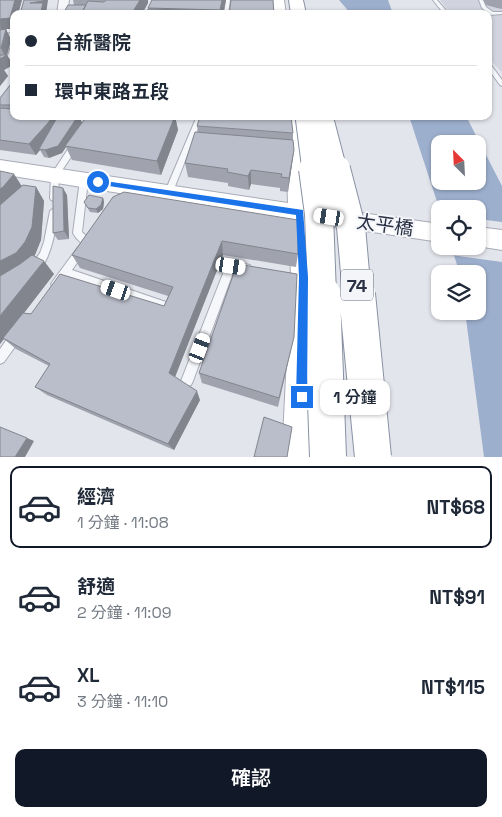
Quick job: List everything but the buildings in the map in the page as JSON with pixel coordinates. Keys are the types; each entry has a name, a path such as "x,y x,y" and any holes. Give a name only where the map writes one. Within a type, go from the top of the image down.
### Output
{"highway":[{"name":"74","path":"306,120 318,214 328,457"},
{"name":"74","path":"323,120 351,227 373,457"}],"main road":[{"path":"294,120 300,212 300,457"},
{"name":"太平橋","path":"0,167 84,180 125,191 168,194 431,232"},
{"path":"486,238 502,240"}],"lane":[{"path":"435,0 444,10"},
{"path":"492,70 502,84"},
{"path":"168,194 198,120"},
{"path":"29,274 42,259 50,243 55,175 80,138"},
{"path":"191,140 200,141"},
{"path":"47,296 90,238 76,232 84,180"},
{"path":"187,382 231,266 258,270"},
{"path":"65,272 168,307"},
{"path":"0,358 24,327"}],"shaded area":[{"path":"440,0 502,0 502,72 492,62 492,10 448,10"}],"water":[{"path":"339,0 388,0 392,10 348,10"},
{"path":"410,120 468,120 476,135 431,135 431,183"},
{"path":"486,155 502,186 502,457 484,457 466,320 486,320 486,265 457,265 454,255 486,255 486,200 436,200 433,190 486,190"}],"pier":[{"path":"486,220 502,222 502,262 451,255 486,255"}],"route":[{"path":"98,182 168,194 300,212 304,277 302,397"}]}
